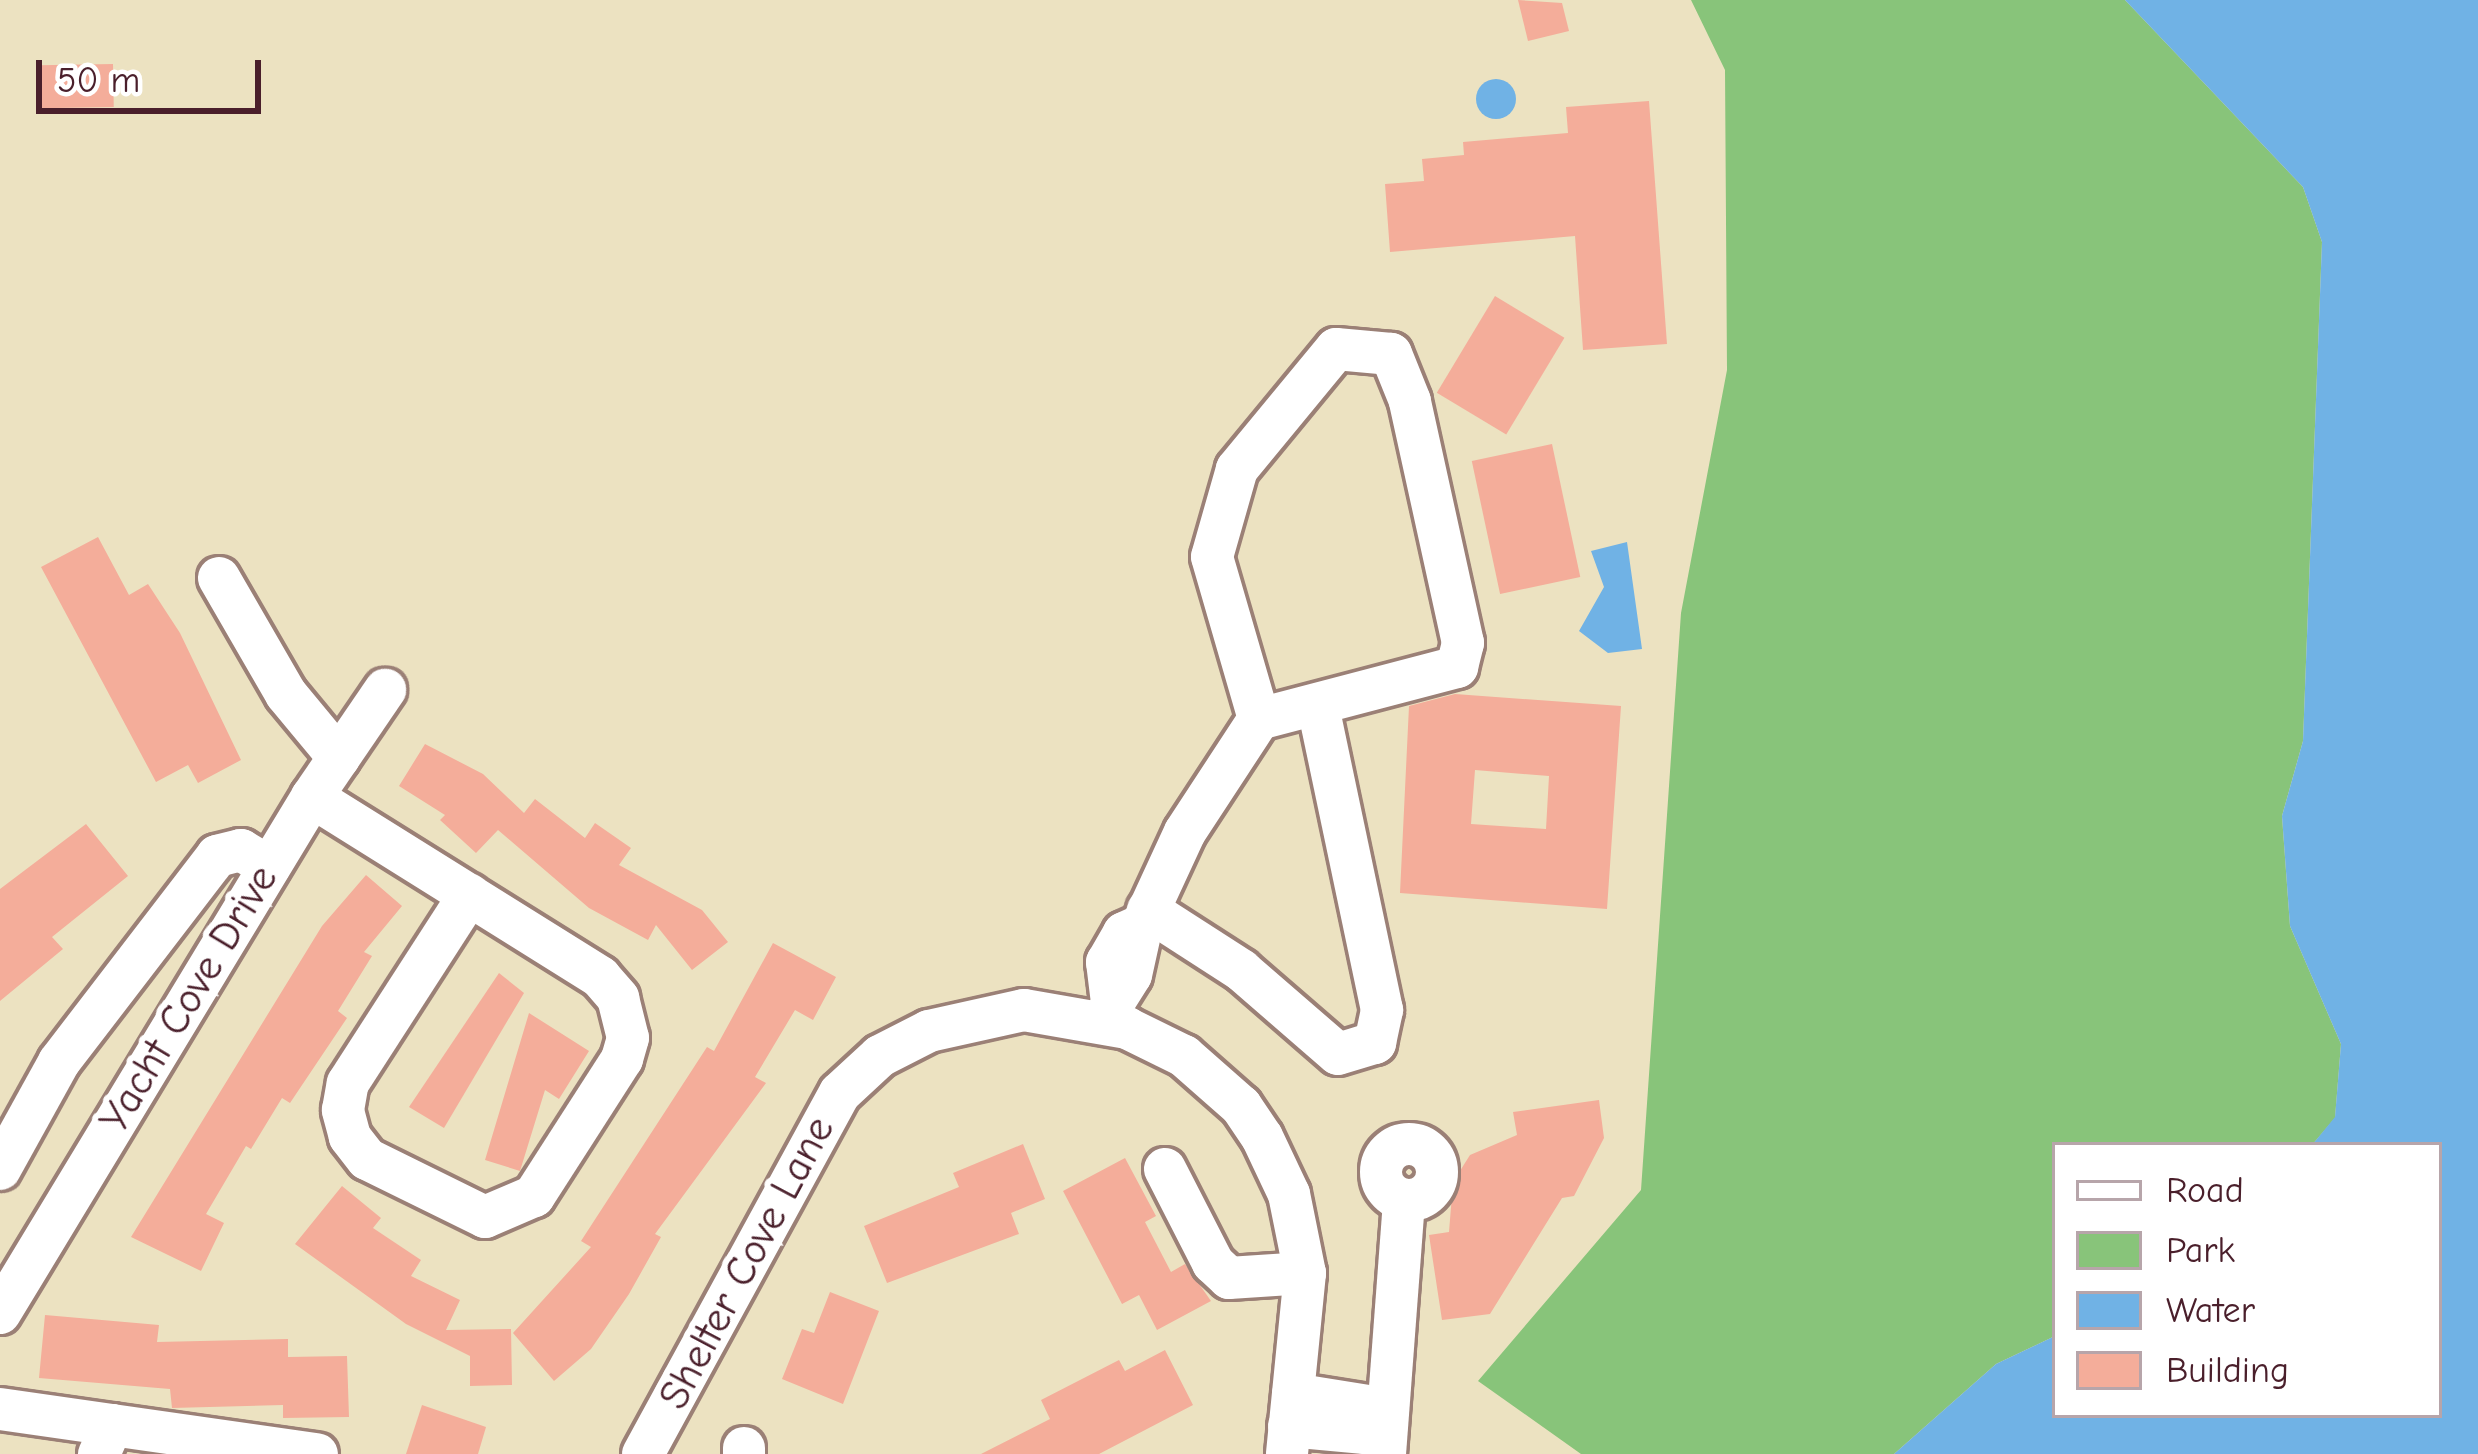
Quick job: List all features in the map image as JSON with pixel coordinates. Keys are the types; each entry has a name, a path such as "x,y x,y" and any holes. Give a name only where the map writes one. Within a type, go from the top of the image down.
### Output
{"street":[{"path":"1106,1008 1131,975 1145,918 1185,832 1259,718 1446,676 1462,643 1402,373 1391,354 1363,345 1336,349 1237,469 1221,519 1212,557 1259,718"},
{"path":"219,578 286,694 339,758"},
{"name":"Yacht Cove Drive","path":"0,1313 17,1246 385,690"},
{"path":"1145,918 1241,970 1338,1054 1375,1043 1382,1010 1318,706"},
{"path":"311,797 600,977 619,998 628,1037 534,1196 485,1217 367,1159 344,1110 348,1083 469,896"},
{"path":"0,1169 59,1062 217,856 241,850 269,867"},
{"name":"Shelter Cove Lane","path":"643,1454 819,1125 857,1076 929,1030 1000,1011 1106,1008 1184,1056 1241,1106 1289,1194 1305,1273 1290,1425"},
{"path":"1166,1169 1213,1263 1229,1278 1305,1273"},
{"path":"1385,1438 1404,1200"},
{"path":"1290,1425 1368,1406 1385,1438"},
{"path":"0,1408 105,1439 317,1454"}],"green space":[{"path":"1691,0 2125,0 2303,187 2322,242 2303,741 2282,816 2290,926 2341,1044 2335,1118 2315,1142 2052,1142 2052,1337 1996,1364 1894,1454 1581,1454 1478,1381 1641,1190 1681,613 1727,370 1725,70"}],"water":[{"path":"2125,0 2478,0 2478,1454 1894,1454 1996,1364 2052,1337 2052,1418 2442,1418 2442,1142 2314,1142 2335,1117 2341,1044 2290,926 2282,816 2303,741 2322,242 2303,187"},
{"path":"1496,79 1510,85 1516,99 1510,113 1496,119 1482,113 1476,99 1482,85"},
{"path":"1627,542 1642,649 1608,653 1579,631 1604,587 1591,551"}],"building":[{"path":"1518,0 1562,3 1569,31 1528,41"},
{"path":"113,64 114,107 40,108 39,65"},
{"path":"1649,101 1667,344 1583,350 1575,236 1390,252 1385,184 1424,181 1422,159 1464,155 1463,142 1568,133 1566,107"},
{"path":"1495,296 1564,338 1506,435 1437,393"},
{"path":"1552,444 1580,577 1500,594 1472,461"},
{"path":"98,537 129,595 148,584 180,633 241,760 198,783 188,765 156,782 41,567"},
{"path":"1455,694 1621,706 1607,909 1400,893 1409,706","holes":["1475,770 1549,776 1546,829 1471,824"]},
{"path":"425,744 483,774 524,813 535,799 585,838 595,823 631,848 619,865 702,910 728,942 692,970 656,925 648,940 589,908 498,830 476,853 440,820 445,815 399,786"},
{"path":"86,824 128,876 52,937 63,949 0,1001 0,889"},
{"path":"366,875 402,906 364,952 372,956 338,1011 347,1018 290,1103 282,1098 251,1149 246,1146 206,1214 224,1223 201,1271 131,1237 322,926"},
{"path":"773,943 836,977 813,1020 795,1010 755,1077 766,1083 655,1234 661,1237 629,1294 591,1349 554,1381 513,1333 591,1247 581,1241 707,1047 714,1051"},
{"path":"499,973 524,993 444,1128 409,1107"},
{"path":"529,1013 589,1051 559,1099 545,1090 520,1171 485,1160"},
{"path":"1599,1100 1604,1138 1574,1196 1562,1198 1490,1314 1442,1320 1429,1235 1449,1232 1453,1182 1470,1155 1517,1135 1513,1112"},
{"path":"1023,1144 1045,1199 1011,1213 1019,1234 887,1283 864,1226 959,1187 953,1173"},
{"path":"1125,1158 1156,1216 1145,1222 1171,1272 1185,1264 1211,1301 1157,1330 1139,1295 1122,1304 1063,1191"},
{"path":"342,1186 381,1218 373,1228 421,1260 411,1276 460,1300 446,1330 511,1329 512,1385 470,1386 470,1356 406,1324 295,1244"},
{"path":"830,1292 879,1311 843,1404 782,1379 802,1329 814,1333"},
{"path":"45,1315 159,1325 157,1342 288,1339 288,1357 347,1356 349,1417 283,1418 283,1405 172,1408 170,1389 39,1378"},
{"path":"1165,1350 1193,1405 1099,1454 981,1454 1050,1419 1041,1400 1119,1360 1125,1371"},
{"path":"422,1405 486,1427 478,1454 406,1454"}]}
